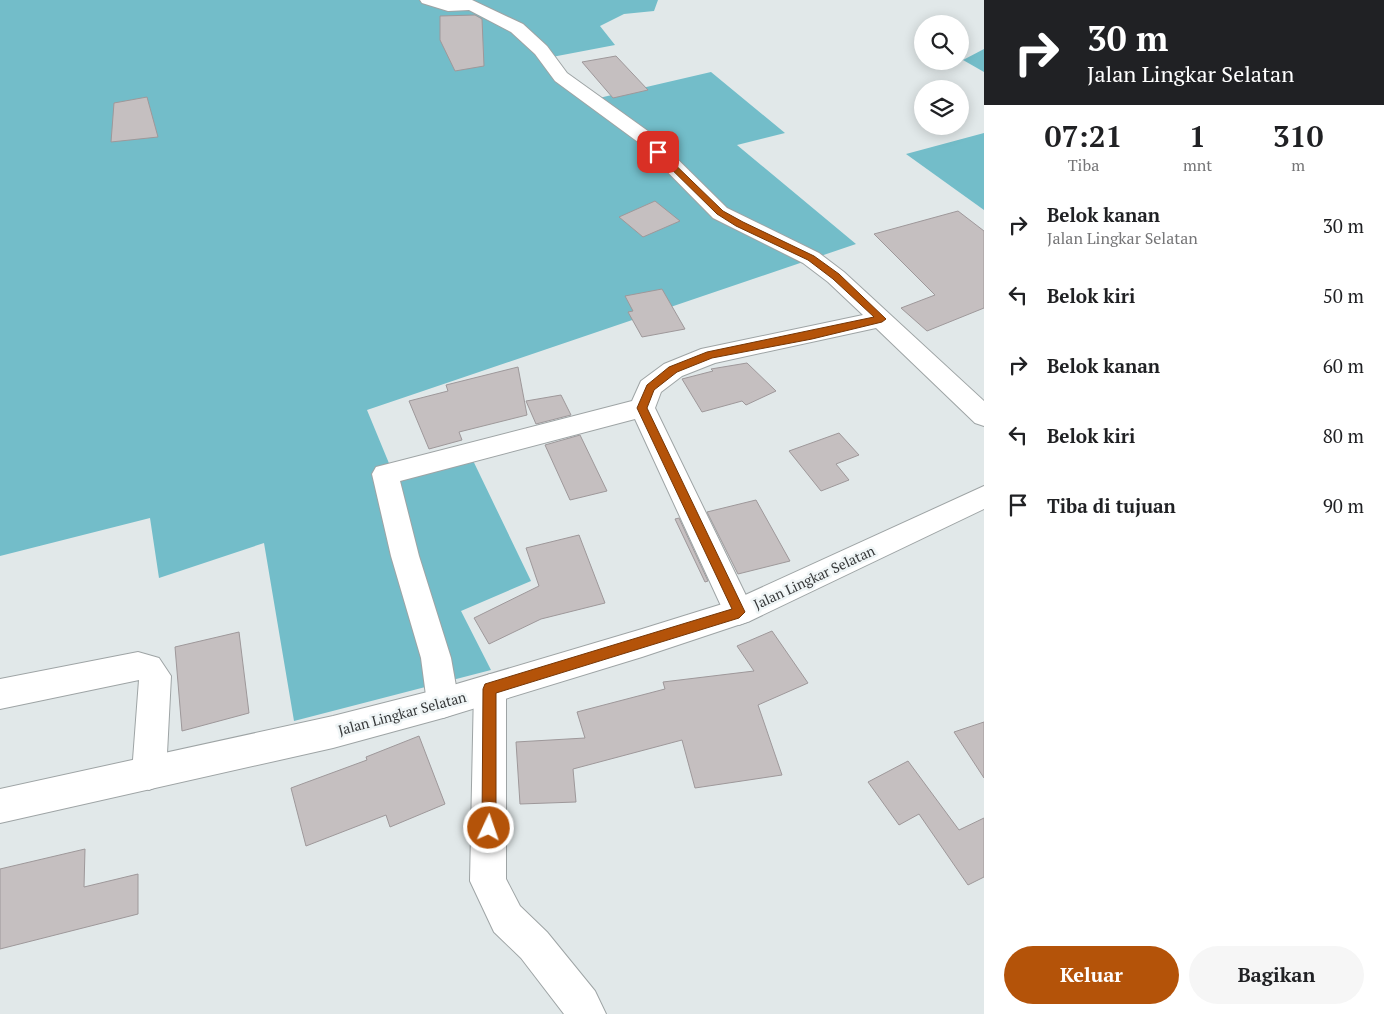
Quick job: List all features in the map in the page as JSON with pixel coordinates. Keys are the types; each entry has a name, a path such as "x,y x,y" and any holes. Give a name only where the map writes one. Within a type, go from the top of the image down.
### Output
{"street":[{"path":"428,0 448,6 472,5 517,28 541,50 561,77 645,138 720,213 811,258 836,276 984,416"},
{"path":"739,612 642,408 650,388 673,370 710,355 882,319"},
{"path":"443,703 436,658 405,556 386,474 642,408"},
{"name":"Jalan Lingkar Selatan","path":"0,806 333,732 443,703 739,612 984,497"},
{"path":"0,694 138,666 148,668 155,676 149,774"},
{"path":"490,689 488,880 507,919 534,945 586,1014"}],"shaded area":[{"path":"0,0 658,0 654,11 624,14 600,26 615,45 552,57 565,75 599,98 711,72 785,133 737,145 856,244 367,410 393,473 467,448 531,581 461,611 491,670 294,721 264,543 159,578 150,518 0,556"},
{"path":"984,49 984,72 969,63 969,57"},
{"path":"984,133 984,210 906,154"}],"building":[{"path":"475,15 482,19 484,66 455,71 440,40 440,16"},
{"path":"616,56 648,90 613,98 582,62"},
{"path":"147,97 158,137 111,142 114,103"},
{"path":"655,201 680,221 643,237 619,217"},
{"path":"958,211 984,231 984,308 927,331 901,308 935,295 874,234"},
{"path":"662,289 685,329 642,337 628,312 633,311 625,296"},
{"path":"747,363 776,391 746,405 742,401 702,412 682,379 713,371 711,369"},
{"path":"518,367 527,415 459,432 462,440 429,449 409,401 448,391 446,385"},
{"path":"561,395 571,415 536,424 526,401"},
{"path":"839,433 859,455 836,464 849,480 821,491 789,451"},
{"path":"580,435 607,491 570,500 545,445"},
{"path":"756,500 790,561 738,574 707,512"},
{"path":"679,518 708,581 705,582 675,519"},
{"path":"579,535 605,603 541,619 489,644 474,618 539,586 526,548"},
{"path":"772,631 808,683 758,705 782,775 695,788 682,740 573,769 576,802 520,804 516,742 585,738 577,712 665,689 663,682 754,671 737,646"},
{"path":"239,632 249,713 182,731 175,647"},
{"path":"984,722 984,778 954,732"},
{"path":"419,736 445,804 390,827 386,815 306,846 291,788 367,760 366,757"},
{"path":"908,761 959,830 984,818 984,877 968,885 919,814 899,825 868,782"},
{"path":"85,849 84,887 138,874 138,914 0,949 0,869"}],"route":[{"path":"489,828 490,689 739,612 642,408 650,388 673,370 710,355 756,347 882,319 836,276 811,258 720,213 658,152"}]}
